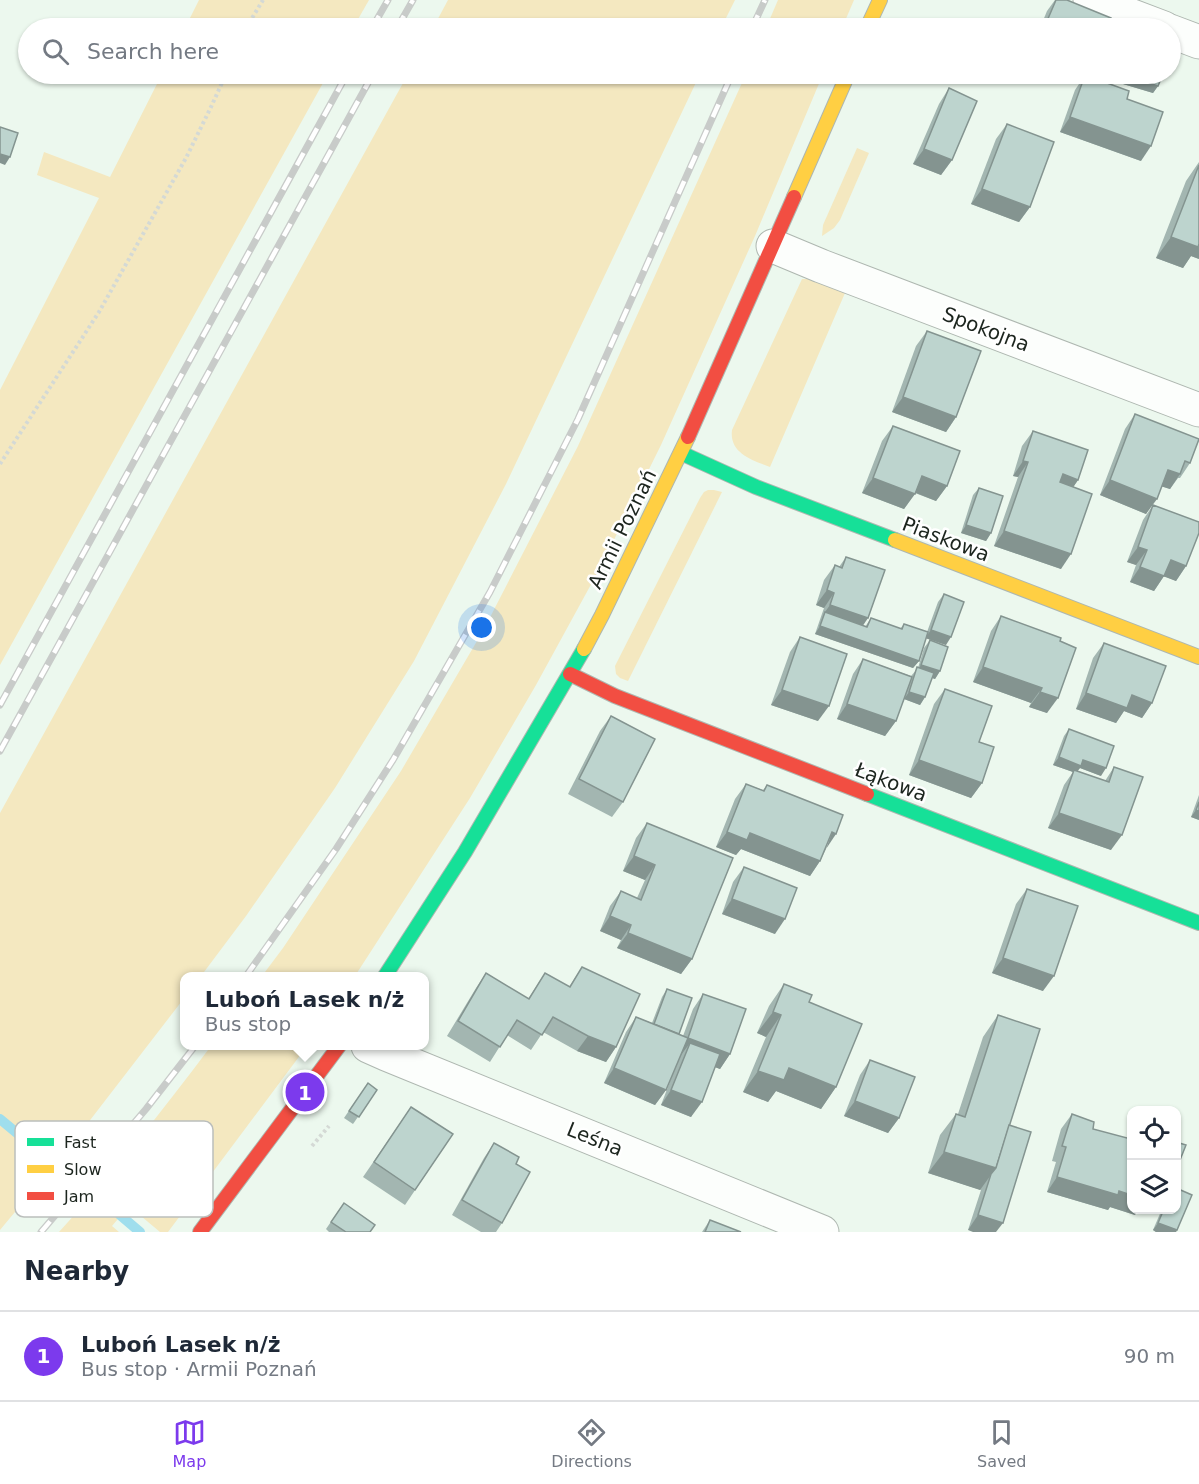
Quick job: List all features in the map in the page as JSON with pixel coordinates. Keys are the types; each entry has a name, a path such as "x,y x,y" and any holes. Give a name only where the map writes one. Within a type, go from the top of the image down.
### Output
{"main road":[{"path":"872,18 880,0"},
{"name":"Armii Poznań","path":"389,972 465,852 570,674 602,615 681,453 844,84"},
{"name":"Piaskowa","path":"681,453 756,487 1199,657"},
{"name":"Łąkowa","path":"570,674 615,696 1199,922"},
{"path":"213,1215 336,1050"},
{"path":"200,1232 211,1217"}],"street":[{"path":"1090,0 1138,18"},
{"path":"1181,35 1199,42"},
{"name":"Spokojna","path":"773,246 1199,410"},
{"name":"Leśna","path":"377,1050 822,1232"}],"path":[{"path":"252,18 263,0"},
{"path":"0,464 110,292 186,158 221,84"}],"shaded area":[{"path":"199,0 369,0 359,18 190,18"},
{"path":"448,0 735,0 726,18 438,18"},
{"path":"778,0 854,0 846,18 770,18"},
{"path":"157,84 322,84 0,665 0,390 99,198 37,175 44,152 110,177"},
{"path":"402,84 695,84 506,484 414,661 335,788 204,972 180,972 180,1003 89,1121 15,1121 15,1212 0,1230 0,813"},
{"path":"741,84 819,84 755,236 661,445 600,568 536,685 470,798 358,972 265,972 401,771 484,629 578,446"},
{"path":"857,148 869,153 840,220 834,228 822,236 823,225"},
{"path":"802,279 811,279 845,293 770,467 749,458 738,450 734,445 732,430"},
{"path":"708,490 722,492 628,681 620,678 616,674 615,666 700,498"},
{"path":"208,1050 304,1050 213,1172 213,1121 153,1121"},
{"path":"72,1217 120,1217 112,1226 119,1232 59,1232"},
{"path":"142,1217 179,1217 168,1232 160,1232"}],"building":[{"path":"1056,0 1067,0 1111,18 1048,18"},
{"path":"1082,84 1110,84 1129,91 1127,99 1163,112 1151,146 1070,117"},
{"path":"949,88 977,101 952,160 924,149"},
{"path":"1007,124 1054,142 1030,207 982,189"},
{"path":"0,127 18,133 10,157 0,154"},
{"path":"1199,165 1199,244 1198,247 1171,237"},
{"path":"927,331 981,351 956,417 903,397"},
{"path":"1135,414 1199,439 1190,463 1185,461 1180,474 1168,470 1157,499 1110,480"},
{"path":"893,426 960,451 947,486 922,476 915,494 873,478"},
{"path":"1033,431 1088,450 1078,480 1063,474 1060,482 1092,494 1071,554 1004,531 1028,462 1023,461"},
{"path":"979,488 1003,496 991,533 966,525"},
{"path":"1153,505 1199,522 1199,533 1186,566 1171,560 1164,576 1140,567 1147,550 1138,547"},
{"path":"846,557 885,570 868,618 830,605 834,593 827,590 835,565 842,568"},
{"path":"944,594 964,602 951,637 931,630"},
{"path":"825,612 867,627 871,618 902,629 904,624 928,632 919,661 820,626"},
{"path":"1001,616 1061,638 1060,641 1076,648 1058,698 1040,692 1042,688 983,667"},
{"path":"800,637 847,654 829,706 782,690"},
{"path":"930,640 948,647 940,671 921,665"},
{"path":"1104,643 1166,666 1152,703 1132,695 1127,708 1086,693"},
{"path":"863,659 912,677 896,721 847,704"},
{"path":"917,667 934,673 925,697 909,692"},
{"path":"945,689 992,706 979,742 994,747 982,783 919,760"},
{"path":"611,716 655,739 623,802 579,779"},
{"path":"1069,729 1114,746 1106,768 1083,760 1081,766 1059,757"},
{"path":"1114,767 1143,777 1122,835 1059,813 1074,770 1109,782"},
{"path":"746,784 764,791 767,785 843,815 836,834 832,832 820,861 750,833 747,840 727,832"},
{"path":"647,823 733,858 692,959 628,933 631,925 610,916 621,891 641,900 655,865 634,856"},
{"path":"744,867 797,888 785,919 732,899"},
{"path":"1027,889 1078,906 1054,976 1003,958"},
{"path":"582,967 640,994 616,1047 588,1036 553,1017 542,1035 517,1020 500,1047 458,1021 486,973 529,999 545,973 570,987"},
{"path":"784,984 812,995 809,1002 862,1024 836,1087 789,1068 784,1080 758,1071 781,1015 773,1012"},
{"path":"667,989 692,998 679,1034 654,1024"},
{"path":"703,994 746,1009 730,1054 688,1038"},
{"path":"998,1015 1040,1029 996,1168 944,1152 956,1114 965,1117"},
{"path":"636,1017 688,1038 666,1090 614,1068"},
{"path":"690,1043 720,1054 702,1102 671,1090"},
{"path":"870,1060 915,1077 899,1118 855,1101"},
{"path":"368,1083 377,1090 359,1117 349,1111"},
{"path":"411,1107 453,1134 415,1190 374,1162"},
{"path":"1072,1114 1094,1122 1093,1129 1127,1138 1127,1194 1119,1191 1118,1195 1057,1177 1066,1147 1062,1146"},
{"path":"1009,1125 1031,1132 1003,1223 978,1215"},
{"path":"494,1143 519,1157 516,1164 530,1172 502,1223 462,1200"},
{"path":"1181,1144 1186,1145 1181,1158"},
{"path":"1181,1190 1192,1195 1177,1230 1158,1223 1162,1214 1181,1214"},
{"path":"344,1203 375,1225 370,1232 346,1232 331,1222"},
{"path":"710,1220 741,1232 705,1232"}],"waterway":[{"path":"0,1119 15,1131"},
{"path":"122,1217 140,1232"}],"railway":[{"path":"378,18 388,0"},
{"path":"403,18 413,0"},
{"path":"757,18 765,0"},
{"path":"0,705 342,84"},
{"path":"0,751 367,84"},
{"path":"249,972 336,849 393,760 490,592 578,419 728,84"},
{"path":"136,1121 192,1050"},
{"path":"41,1232 54,1217"}],"traffic: fast":[{"path":"681,453 756,487 895,540"},
{"path":"388,972 465,852 584,649"},
{"path":"867,794 1199,923"}],"traffic: slow":[{"path":"872,18 880,0"},
{"path":"794,197 844,84"},
{"path":"584,649 688,437"},
{"path":"895,540 1199,657"}],"traffic: jam":[{"path":"688,437 794,197"},
{"path":"570,674 615,696 867,794"},
{"path":"213,1215 336,1050"},
{"path":"200,1232 211,1217"}],"place":[{"name":"Luboń Lasek n/ż","path":"305,1092"}]}
